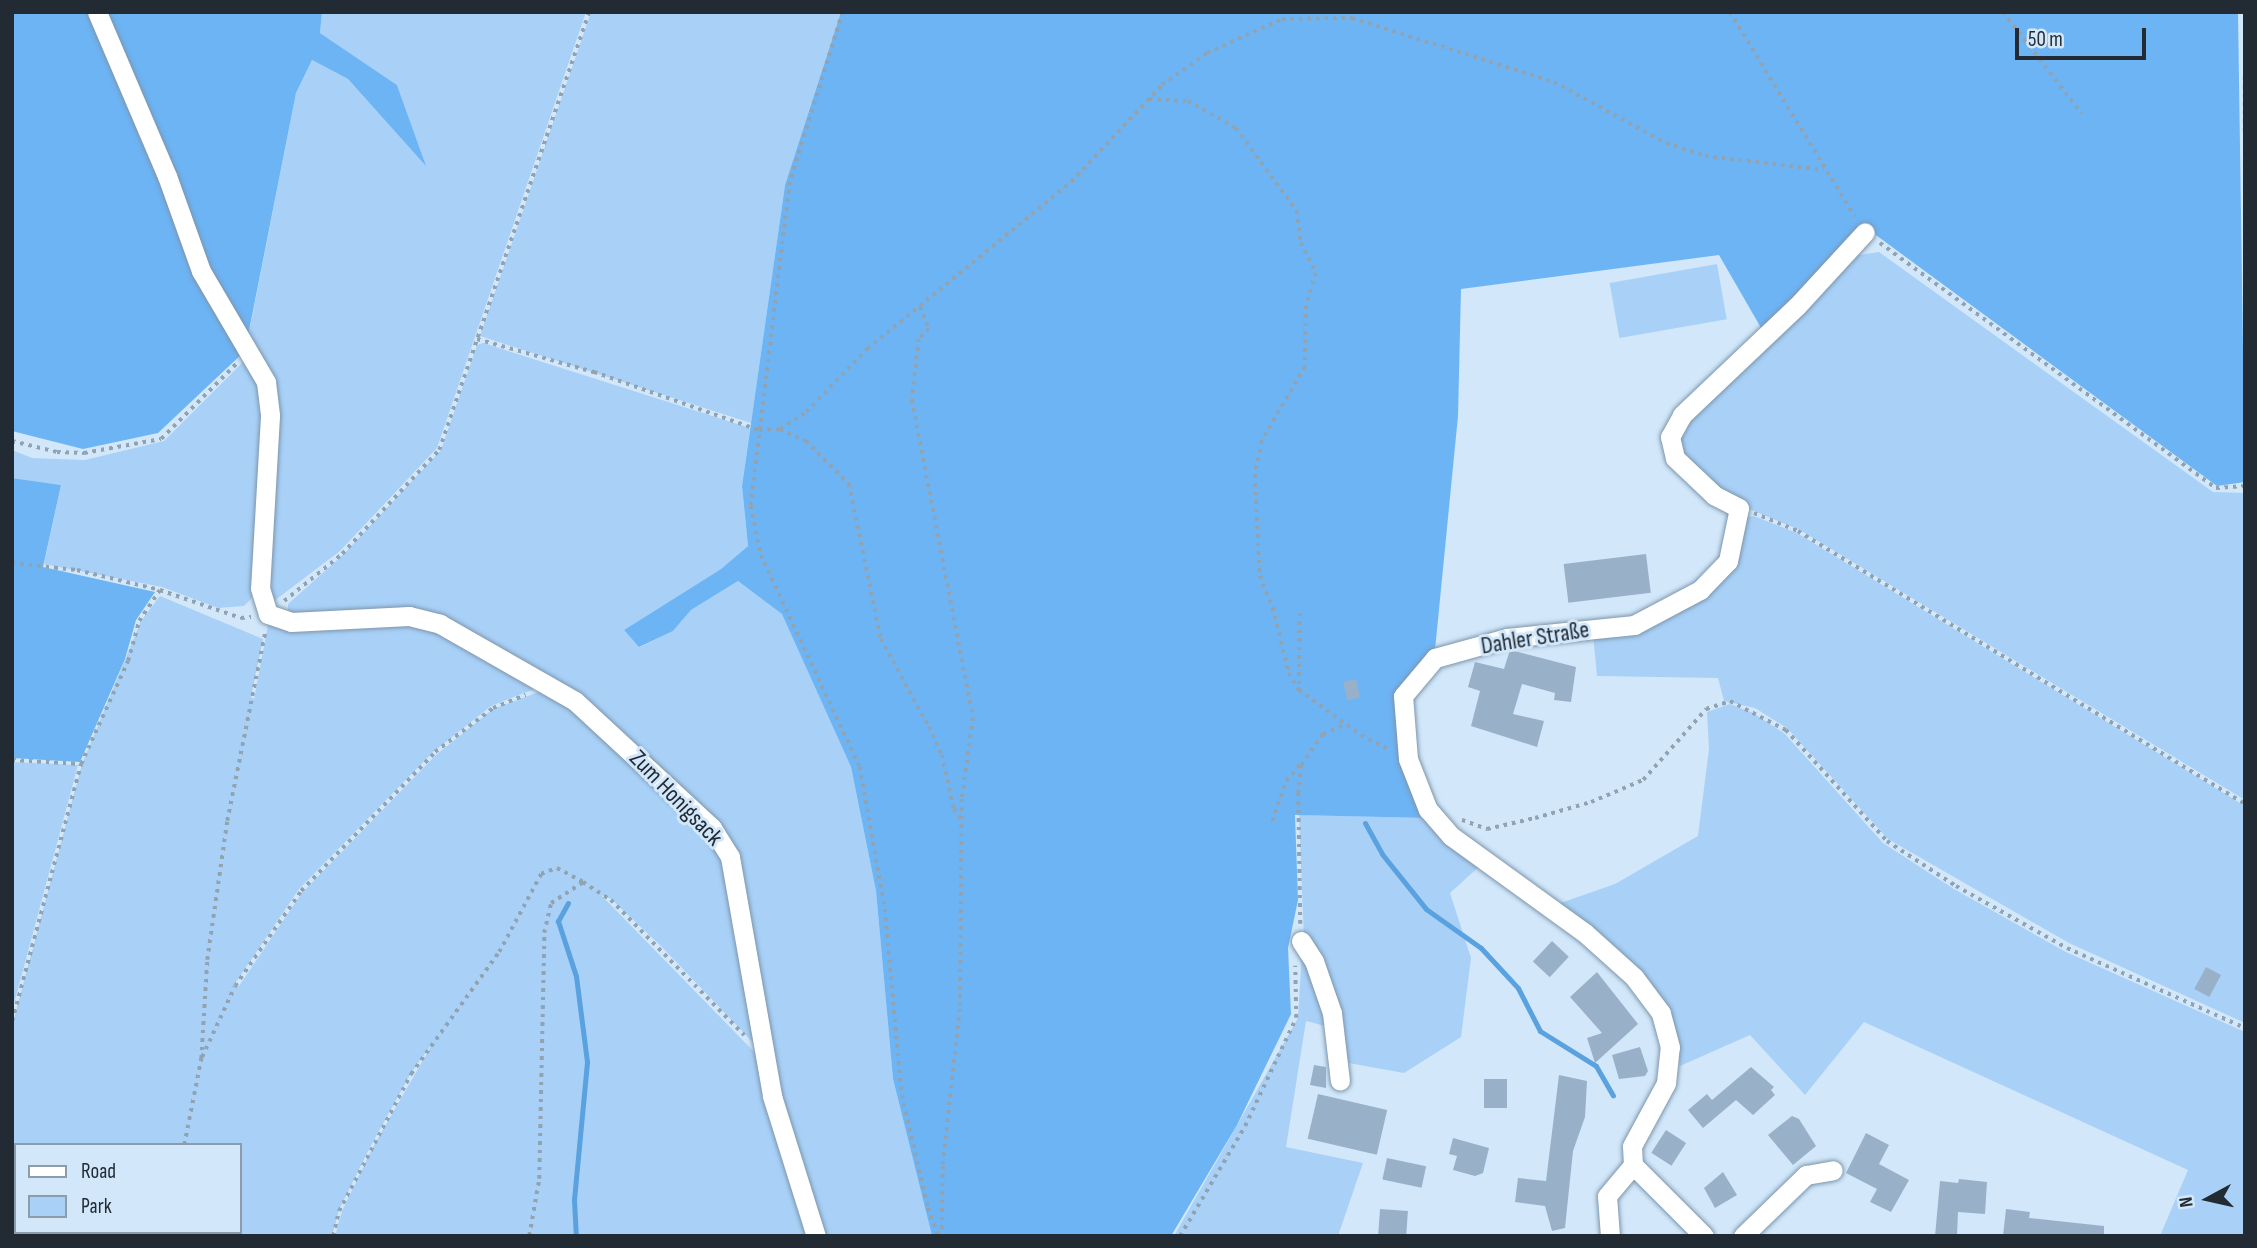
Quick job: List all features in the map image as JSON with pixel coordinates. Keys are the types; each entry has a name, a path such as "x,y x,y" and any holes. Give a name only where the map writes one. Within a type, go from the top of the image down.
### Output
{"street":[{"path":"97,12 167,176 201,271 266,382 270,416 260,588 268,614"},
{"path":"1739,509 1714,495 1675,458 1670,437 1682,415 1797,306 1865,232"},
{"name":"Dahler Straße","path":"1610,1236 1607,1196 1633,1165 1632,1146 1666,1083 1670,1047 1661,1013 1634,977 1585,933 1451,836 1428,810 1408,759 1404,696 1435,658 1507,638 1634,625 1668,610 1700,590 1728,561 1739,509"},
{"name":"Zum Honigsack","path":"268,614 291,622 409,616 440,624 575,701 723,842 730,857 765,1058 791,1169 816,1236"},
{"path":"1301,941 1318,969 1332,1013 1340,1081"},
{"path":"1633,1165 1704,1236"},
{"path":"1743,1236 1806,1175 1833,1170"}],"path":[{"path":"12,563 77,570 160,590 241,618 268,614 342,554 439,450 589,12"},
{"path":"843,12 790,182 759,430 754,530 761,555 860,767 885,909 902,1095 928,1208 941,1236"},
{"path":"1351,12 1352,18"},
{"path":"1730,12 1824,170 1865,232 2216,488 2245,486"},
{"path":"2003,12 2081,114"},
{"path":"780,429 806,412 867,349 1071,182 1149,99 1207,52 1239,35 1302,15 1352,18 1554,82 1666,142 1705,156 1824,170"},
{"path":"2245,77 2245,136"},
{"path":"1149,99 1188,100 1236,128 1297,211 1301,243 1316,273 1306,306 1305,367 1262,441 1255,475 1260,576 1273,608 1289,673 1299,690 1346,724 1408,759"},
{"path":"920,307 929,329 919,339 912,400 973,718 962,820 960,1009 943,1166 941,1236"},
{"path":"477,338 594,372 759,430 780,429 806,441 849,484 881,639 942,755 954,809 962,820"},
{"path":"12,441 57,452 84,453 161,439 250,351"},
{"path":"1739,509 1798,531 2245,804"},
{"path":"12,1021 80,764 128,661 139,621 160,590"},
{"path":"1299,690 1300,613"},
{"path":"184,1143 201,1059 207,960 225,834 268,614"},
{"path":"201,1059 234,986 301,891 368,817 435,752 493,708 549,685"},
{"path":"1428,810 1488,829 1591,802 1643,780 1706,709 1730,701 1786,730 1887,841 1956,886 2067,948 2245,1028"},
{"path":"1272,821 1286,781 1323,734 1346,724"},
{"path":"1180,1236 1245,1126 1296,1018 1295,962 1301,941 1298,794 1307,757"},
{"path":"12,760 80,764"},
{"path":"332,1236 339,1211 411,1074 499,952 541,874 557,868 611,900 765,1058"},
{"path":"529,1236 539,1179 544,933 551,904 583,882"}],"green space":[{"path":"322,12 586,12 437,448 340,551 274,601 264,588 273,412 247,343 296,93 312,60 348,79 425,164 397,85 320,33"},
{"path":"591,12 841,12 785,185 751,423 480,336"},
{"path":"1879,252 2213,492 2245,493 2245,800 1800,530 1742,506 1678,457 1674,438 1683,418 1844,264 1859,255"},
{"path":"1717,264 1727,319 1619,338 1610,283"},
{"path":"483,343 750,428 742,486 748,546 721,569 624,630 640,647 673,631 691,610 738,581 782,613 851,767 876,891 893,1079 932,1236 819,1236 793,1167 733,855 575,698 441,620 288,614 288,604 344,554 441,450 477,345"},
{"path":"245,360 259,389 263,417 252,598 244,606 218,608 162,587 44,564 61,485 12,478 12,450 32,458 85,460 164,441"},
{"path":"1754,516 1797,533 2245,806 2245,1023 2069,943 1888,839 1787,728 1755,708 1724,701 1718,678 1597,676 1593,634 1703,591 1747,517"},
{"path":"160,596 263,639 251,697 254,699 269,620 409,619 542,686 491,706 433,752 299,889 234,985 239,986 302,893 436,755 493,709 547,689 572,705 720,844 762,1052 663,948 611,899 601,895 763,1061 814,1236 335,1236 342,1211 372,1149 434,1041 411,1073 369,1149 339,1210 332,1236 12,1236 12,1026 82,764 141,621"},
{"path":"1730,704 1753,713 1784,733 1883,843 1954,889 2066,952 2245,1032 2245,1236 2160,1236 2188,1170 1864,1022 1805,1095 1750,1035 1680,1066 1674,1031 1552,906 1615,884 1698,836 1709,749 1707,712"},
{"path":"12,762 78,765 12,1011"},
{"path":"1299,815 1427,818 1482,864 1450,893 1471,958 1461,1037 1404,1073 1343,1062 1304,939"},
{"path":"1302,950 1333,1028 1306,1021 1286,1147 1363,1163 1338,1236 1174,1236 1298,1018"}],"shaded area":[{"path":"12,12 322,12 320,33 397,85 426,166 348,79 312,60 296,93 245,351 158,433 83,449 12,431"},
{"path":"841,12 2238,12 2245,482 2217,486 1865,227 1764,333 1719,255 1461,289 1458,416 1435,650 1398,695 1427,818 1295,815 1298,900 1288,948 1291,1014 1237,1125 1171,1236 932,1236 893,1079 876,891 851,767 782,614 738,581 691,610 673,631 639,647 624,630 721,569 748,546 742,486 785,185"},
{"path":"12,478 61,485 43,567 155,592 136,620 125,659 80,762 12,758"}],"building":[{"path":"1646,554 1651,593 1568,603 1564,564"},
{"path":"1510,650 1576,667 1571,702 1554,700 1555,693 1522,684 1513,714 1544,721 1537,747 1471,726 1480,691 1468,687 1475,662 1504,669"},
{"path":"1356,679 1360,698 1347,700 1343,682"},
{"path":"1552,941 1569,957 1550,977 1533,961"},
{"path":"2206,967 2221,975 2209,997 2194,989"},
{"path":"1597,972 1638,1024 1595,1063 1587,1038 1602,1033 1570,997"},
{"path":"1640,1047 1648,1071 1645,1076 1619,1079 1612,1055"},
{"path":"1314,1065 1326,1067 1326,1088 1310,1085"},
{"path":"1751,1067 1774,1087 1771,1090 1775,1095 1753,1115 1736,1100 1703,1128 1688,1110 1707,1094 1712,1100"},
{"path":"1559,1075 1587,1081 1585,1117 1573,1151 1565,1228 1552,1231 1545,1206 1515,1202 1518,1178 1546,1181"},
{"path":"1484,1079 1507,1079 1507,1108 1484,1108"},
{"path":"1318,1094 1387,1110 1377,1155 1308,1139"},
{"path":"1792,1116 1799,1119 1816,1146 1793,1165 1768,1135"},
{"path":"1666,1130 1686,1143 1671,1166 1651,1153"},
{"path":"1866,1133 1889,1145 1879,1164 1909,1180 1891,1212 1870,1202 1877,1189 1846,1173"},
{"path":"1453,1138 1489,1148 1483,1173 1475,1176 1453,1170 1457,1156 1449,1154"},
{"path":"1387,1158 1426,1166 1422,1188 1382,1180"},
{"path":"1723,1172 1737,1195 1715,1208 1704,1188"},
{"path":"1959,1179 1987,1182 1985,1214 1958,1212 1957,1236 1935,1236 1940,1181 1958,1183"},
{"path":"1380,1209 1408,1211 1406,1236 1378,1236"},
{"path":"2006,1209 2030,1212 2029,1218 2104,1226 2104,1236 2003,1236"}],"waterway":[{"path":"1365,823 1382,854 1426,909 1481,948 1518,988 1540,1031 1596,1066 1613,1096"},
{"path":"568,903 558,921 576,976 587,1062 574,1200 576,1236"}]}
